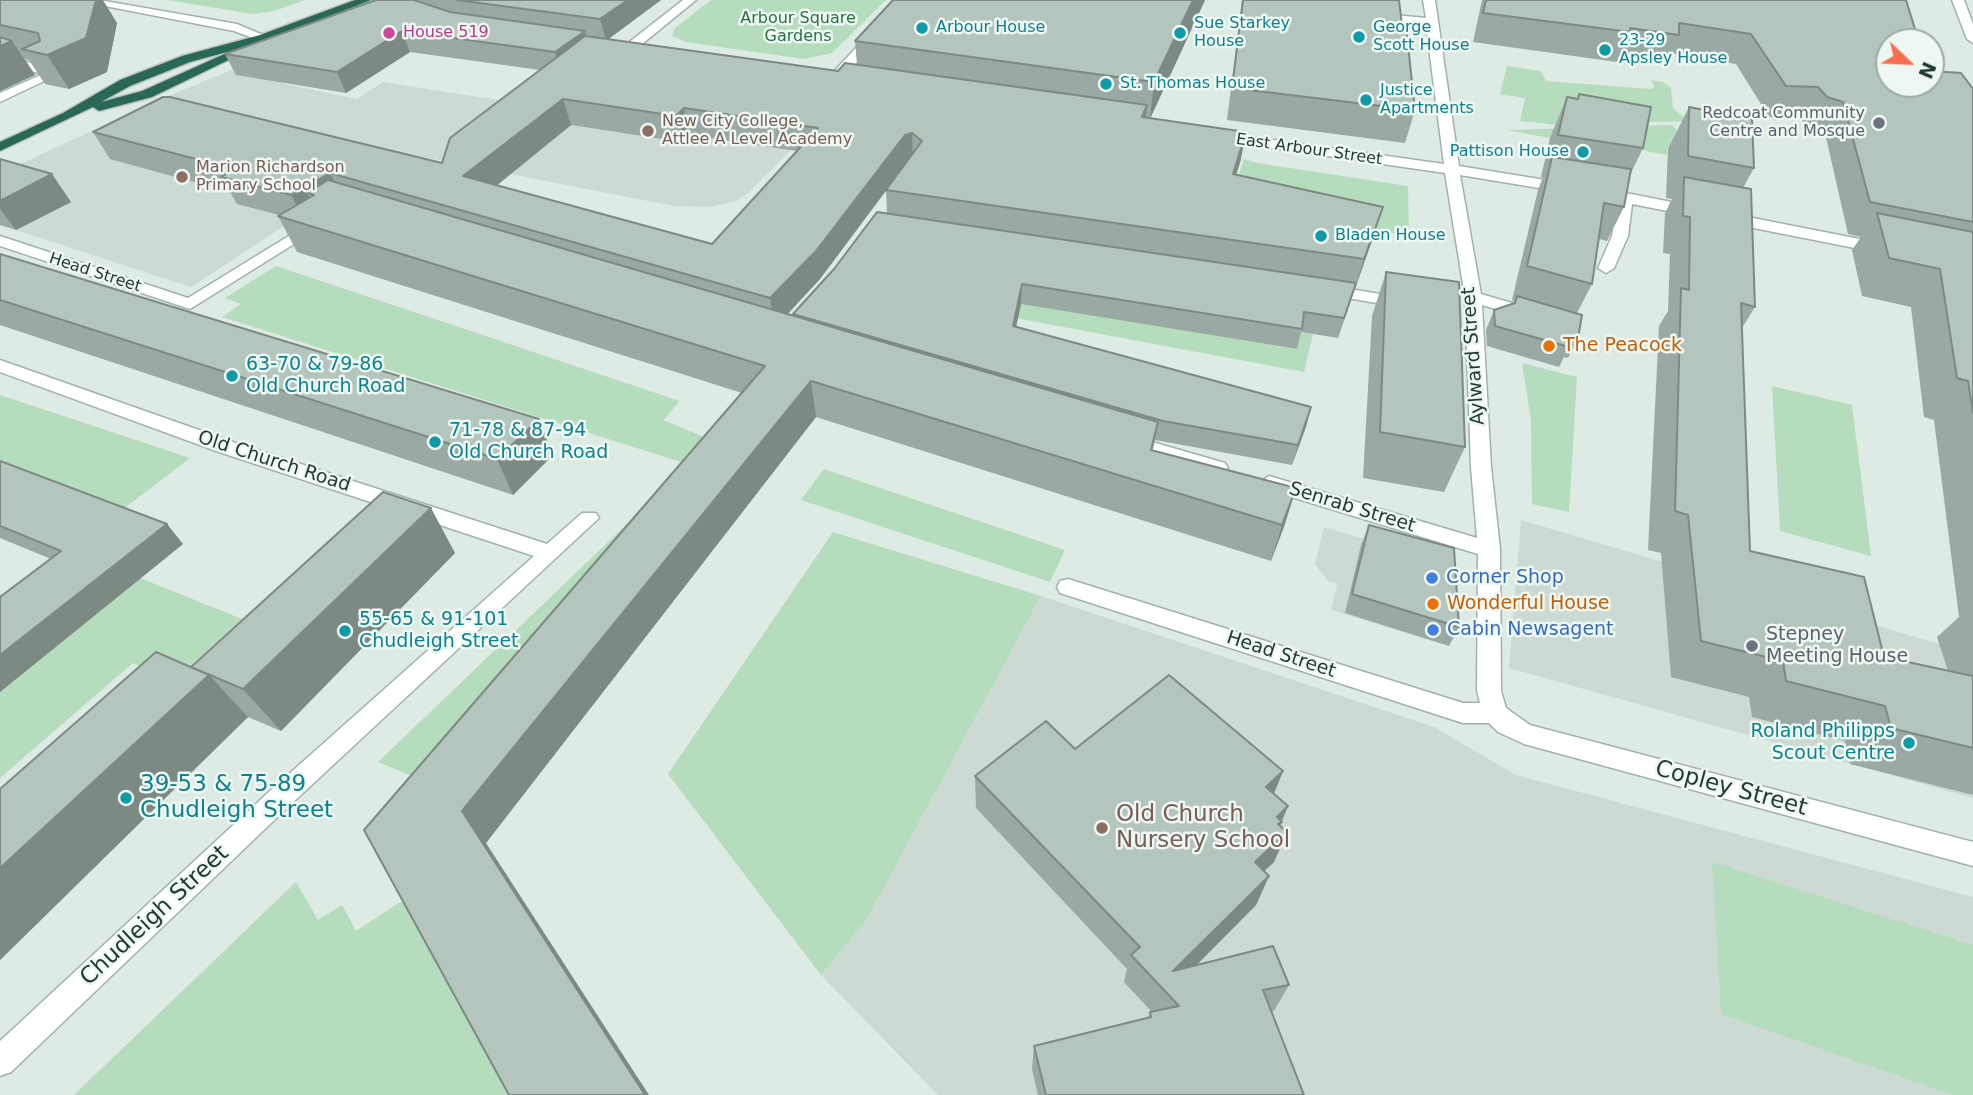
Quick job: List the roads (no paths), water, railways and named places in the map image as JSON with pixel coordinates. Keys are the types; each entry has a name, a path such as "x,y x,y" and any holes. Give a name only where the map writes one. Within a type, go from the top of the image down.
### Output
{"highway":[{"path":"0,147 68,116 159,89 210,68 264,38 365,0"}],"street":[{"path":"80,0 237,28 264,38"},
{"path":"641,52 620,49 690,0"},
{"path":"834,80 906,0"},
{"name":"Aylward Street","path":"1429,0 1469,307 1489,549 1489,691 1495,713"},
{"path":"1958,0 1973,39"},
{"path":"1368,15 1432,22"},
{"path":"0,59 55,73 0,98"},
{"name":"East Arbour Street","path":"1196,133 1626,197 1901,252"},
{"path":"1606,268 1620,236 1626,197"},
{"name":"Head Street","path":"0,241 190,304 332,215"},
{"path":"1304,287 1421,305"},
{"path":"1469,307 1547,319"},
{"name":"Old Church Road","path":"0,366 226,447 550,553"},
{"path":"1111,436 1230,472"},
{"name":"Senrab Street","path":"1257,480 1489,549"},
{"name":"Chudleigh Street","path":"0,1060 589,518"},
{"name":"Head Street","path":"1068,587 1463,713 1495,713"},
{"name":"Copley Street","path":"1495,713 1524,734 1973,854"}],"place":[{"name":"Arbour House","path":"922,28"},
{"name":"House 519","path":"389,33"},
{"name":"Sue Starkey House","path":"1180,33"},
{"name":"George Scott House","path":"1359,37"},
{"name":"23-29 Apsley House","path":"1605,50"},
{"name":"St. Thomas House","path":"1106,84"},
{"name":"Justice Apartments","path":"1366,100"},
{"name":"Redcoat Community Centre and Mosque","path":"1879,123"},
{"name":"New City College, Attlee A Level Academy","path":"648,131"},
{"name":"Pattison House","path":"1583,152"},
{"name":"Marion Richardson Primary School","path":"182,177"},
{"name":"Bladen House","path":"1321,236"},
{"name":"The Peacock","path":"1549,346"},
{"name":"63-70 & 79-86 Old Church Road","path":"232,376"},
{"name":"71-78 & 87-94 Old Church Road","path":"435,442"},
{"name":"Corner Shop","path":"1432,578"},
{"name":"Wonderful House","path":"1433,604"},
{"name":"Cabin Newsagent","path":"1433,630"},
{"name":"55-65 & 91-101 Chudleigh Street","path":"345,631"},
{"name":"Stepney Meeting House","path":"1752,646"},
{"name":"Roland Philipps Scout Centre","path":"1909,743"},
{"name":"39-53 & 75-89 Chudleigh Street","path":"126,798"},
{"name":"Old Church Nursery School","path":"1102,828"}],"park label":[{"name":"Arbour Square Gardens","path":"798,28"}]}
